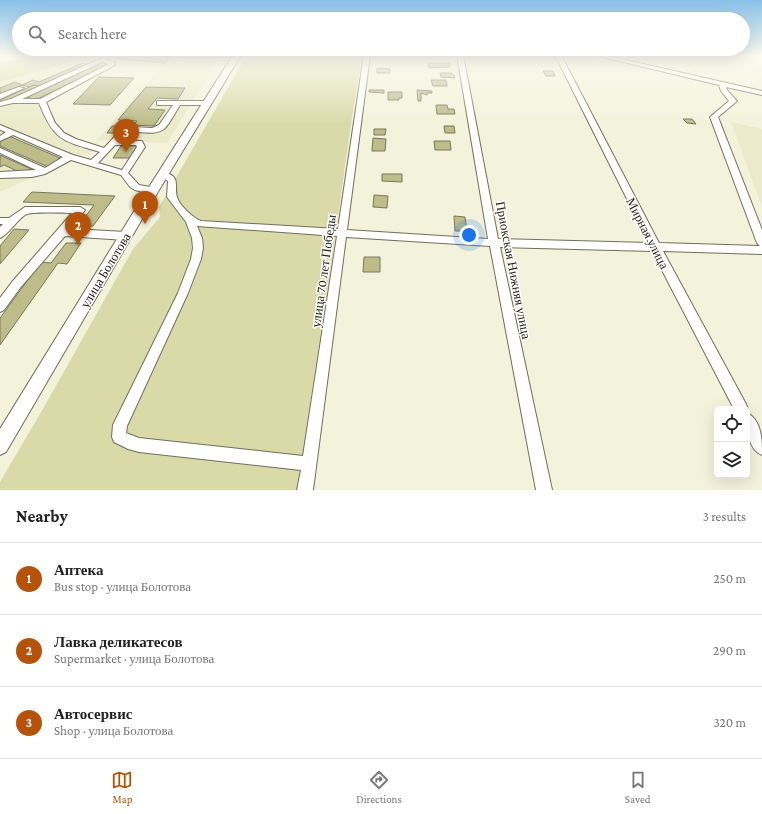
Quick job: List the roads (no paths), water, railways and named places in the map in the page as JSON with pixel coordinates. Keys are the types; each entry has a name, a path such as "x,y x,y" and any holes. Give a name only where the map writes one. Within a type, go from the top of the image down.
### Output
{"main road":[{"name":"улица Болотова","path":"0,446 153,190 223,78"}],"street":[{"path":"0,104 13,101 63,78"},
{"path":"13,101 42,101 87,78"},
{"name":"улица 70 лет Победы","path":"305,490 308,464 318,410 364,78"},
{"name":"Приокская Нижняя улица","path":"464,78 494,243 544,490"},
{"name":"Мирная улица","path":"570,78 656,248 739,406"},
{"path":"694,78 762,93"},
{"path":"722,84 724,91 733,100 714,117 762,243"},
{"path":"0,97 21,88"},
{"path":"42,101 56,130 68,138 106,151"},
{"path":"160,103 207,103"},
{"path":"92,164 123,133 134,129 153,130 162,127 178,104"},
{"path":"0,127 70,157 124,173 132,186 138,189 153,190"},
{"path":"0,139 13,132"},
{"path":"114,143 139,143 141,147 124,173"},
{"path":"0,150 45,171"},
{"path":"0,175 32,174 45,171 70,157"},
{"path":"163,175 169,177 172,181 172,197 190,221 197,238 198,248 196,258 183,293 120,425 119,436 128,442 139,445 308,464"},
{"path":"0,234 25,210 80,210 64,232 16,285 0,307"},
{"path":"0,221 12,221"},
{"path":"190,221 200,224 494,243 762,250"},
{"path":"64,232 126,236"},
{"path":"750,426 762,448"}],"place":[{"name":"Автосервис","path":"126,152"},
{"name":"Аптека","path":"145,224"},
{"name":"Лавка деликатесов","path":"78,245"}]}
